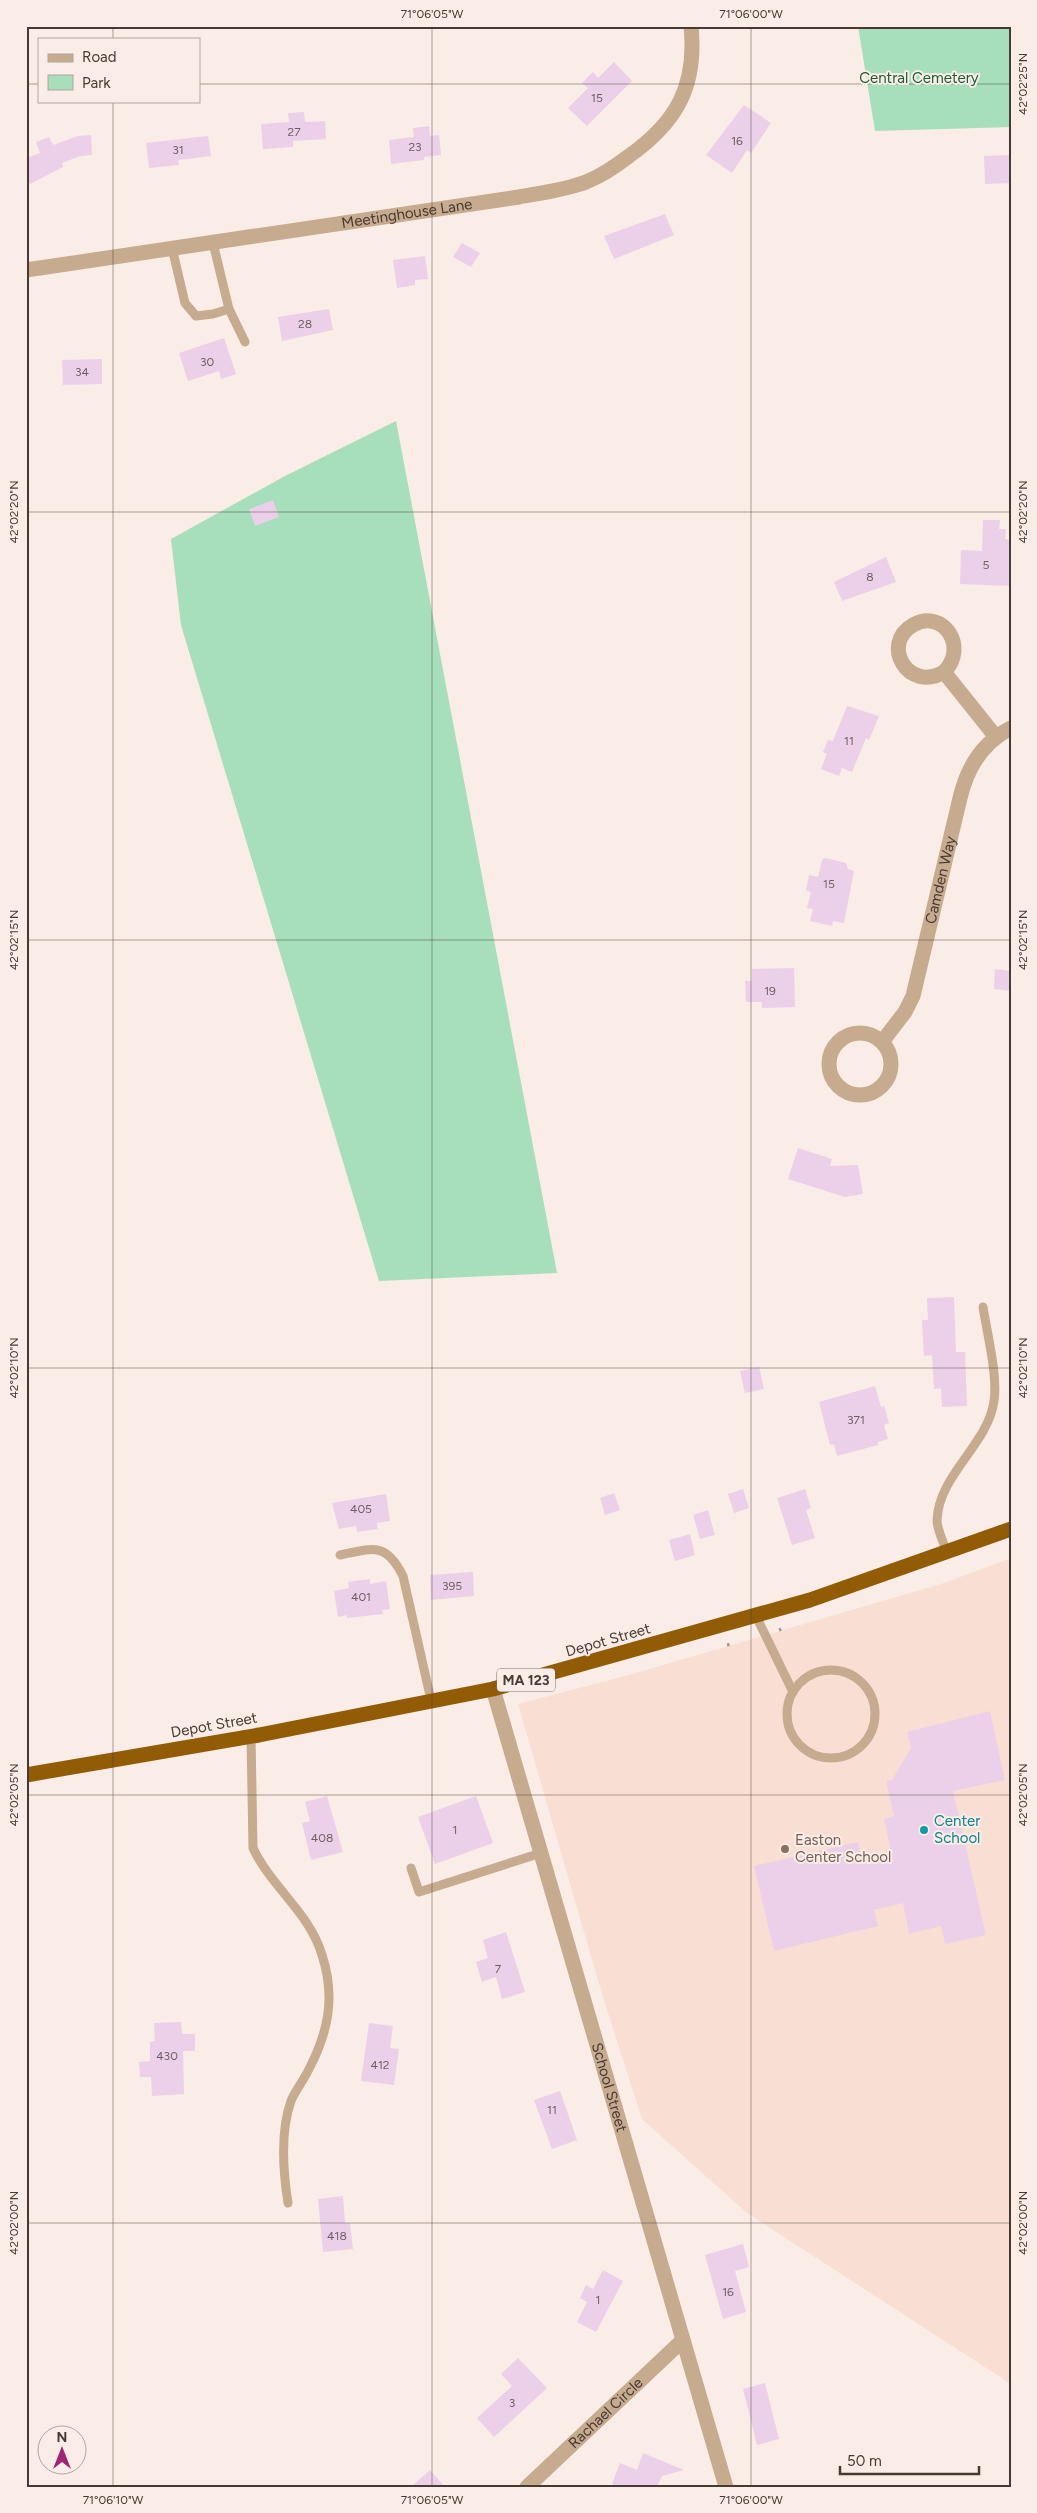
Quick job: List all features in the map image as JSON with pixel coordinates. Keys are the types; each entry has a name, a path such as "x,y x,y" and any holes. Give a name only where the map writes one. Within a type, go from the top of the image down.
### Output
{"highway":[{"name":"Depot Street","path":"26,1774 251,1736 493,1689 810,1600 1011,1529"}],"street":[{"name":"Meetinghouse Lane","path":"26,270 519,197 587,182 616,166 644,146 658,134 678,108 690,79 692,63 691,26"},
{"path":"944,672 996,737"},
{"name":"Camden Way","path":"882,1042 905,1012 913,996 964,782 982,751 996,737 1011,728"},
{"path":"858,1033 871,1035 882,1042 889,1053 892,1065 888,1078 880,1088 869,1094 856,1095 839,1087 831,1076 829,1064 835,1045 845,1037 858,1033"},
{"name":"School Street","path":"493,1689 726,2487"},
{"name":"Rachael Circle","path":"527,2487 683,2340"}],"lane":[{"path":"212,243 229,309 245,342"},
{"path":"172,248 185,303 196,316 214,314 229,309"},
{"path":"947,1553 937,1522 941,1498 985,1426 994,1402 994,1380 983,1306"},
{"path":"340,1555 374,1548 394,1559 403,1576 431,1700"},
{"path":"756,1616 793,1692 788,1706 790,1727 800,1746 812,1754 826,1758 841,1757 854,1752 865,1742 873,1730 875,1715 870,1695 857,1678 844,1672 829,1670 815,1674 803,1681 793,1692"},
{"path":"251,1736 253,1848 259,1860 308,1925 322,1953 330,1986 330,2009 327,2028 320,2049 292,2101 287,2120 284,2178 288,2203"},
{"path":"411,1868 419,1892 540,1852"}],"path":[{"path":"779,1630 784,1628"},
{"path":"727,1646 732,1644"}],"shaded area":[{"name":"Easton Center School","path":"1011,1558 1011,2384 747,2213 642,2119 602,1994 518,1704 629,1675 944,1583"}],"green space":[{"name":"Central Cemetery","path":"858,26 1011,26 1011,127 875,131"},
{"path":"396,421 557,1273 379,1281 181,625 171,539 285,476"}],"building":[{"path":"614,62 632,81 587,126 568,108 588,88 582,83 593,72 598,78"},
{"path":"744,105 771,123 751,153 747,150 732,173 706,155"},
{"path":"304,112 305,122 325,121 326,139 293,141 293,147 263,149 261,124 289,122 288,113"},
{"path":"429,126 430,136 439,135 441,155 424,157 424,160 391,164 389,140 414,137 413,128"},
{"path":"91,135 92,155 80,156 62,163 63,167 30,184 26,175 26,158 40,153 36,142 49,137 53,145 78,136"},
{"path":"208,136 211,156 178,160 179,165 149,168 146,143"},
{"path":"1011,155 1011,183 985,184 984,156"},
{"path":"665,214 674,235 614,259 604,236"},
{"path":"462,243 480,253 471,267 453,257"},
{"path":"425,256 428,279 415,280 415,285 397,288 393,260"},
{"path":"329,309 333,330 282,341 278,317"},
{"path":"224,338 236,374 221,379 219,371 188,381 179,353"},
{"path":"102,359 102,384 63,385 62,360"},
{"path":"273,500 279,517 255,526 249,509"},
{"path":"983,520 1000,520 999,529 1006,529 1005,539 1011,540 1011,586 960,584 961,550 982,551"},
{"path":"886,557 896,582 842,601 834,582"},
{"path":"847,706 879,716 869,740 866,738 852,772 842,768 839,776 821,769 827,754 823,752 828,740 833,741"},
{"path":"825,858 846,863 848,869 854,871 844,923 833,921 832,926 810,921 813,909 807,908 811,892 806,890 809,875 818,877 822,860"},
{"path":"794,968 795,1007 762,1008 762,1002 746,1002 745,981 752,981 752,969"},
{"path":"995,969 1011,971 1011,991 994,989"},
{"path":"798,1148 832,1159 830,1166 858,1165 863,1194 845,1197 788,1179"},
{"path":"954,1297 956,1352 965,1352 967,1406 942,1407 941,1388 934,1389 932,1355 924,1356 922,1320 928,1320 927,1298"},
{"path":"759,1367 764,1389 745,1393 740,1371"},
{"path":"875,1386 881,1407 884,1406 889,1423 884,1425 888,1439 878,1442 878,1445 837,1456 834,1444 830,1445 819,1402"},
{"path":"743,1489 749,1508 734,1513 728,1494"},
{"path":"805,1489 811,1508 806,1510 815,1538 792,1545 777,1498"},
{"path":"614,1493 620,1510 605,1515 600,1498"},
{"path":"386,1494 390,1521 377,1523 378,1529 357,1532 356,1526 339,1529 332,1503"},
{"path":"708,1510 715,1535 700,1539 693,1515"},
{"path":"690,1534 695,1555 675,1561 669,1540"},
{"path":"473,1572 474,1596 431,1600 430,1575"},
{"path":"370,1579 370,1584 386,1581 390,1609 382,1610 383,1614 347,1618 347,1615 338,1617 334,1591 349,1588 348,1582"},
{"name":"Center School","path":"990,1711 1005,1780 953,1791 986,1935 945,1944 941,1926 909,1934 903,1903 874,1910 878,1926 774,1951 754,1866 858,1842 862,1862 892,1855 884,1819 894,1816 886,1781 892,1780 911,1748 907,1732"},
{"path":"327,1796 343,1852 311,1860 302,1823 310,1821 305,1802"},
{"path":"476,1796 493,1843 435,1864 418,1817"},
{"path":"506,1932 525,1992 502,1999 496,1977 482,1982 476,1962 488,1958 483,1940"},
{"path":"181,2022 182,2034 195,2034 195,2051 183,2051 184,2094 152,2096 151,2077 140,2077 139,2062 150,2061 150,2042 155,2041 154,2023"},
{"path":"369,2023 393,2026 390,2048 399,2049 394,2085 361,2081"},
{"path":"560,2091 577,2140 552,2149 534,2100"},
{"path":"343,2196 345,2223 350,2223 353,2249 323,2252 318,2199"},
{"path":"743,2244 749,2267 735,2271 746,2312 723,2319 705,2255"},
{"path":"603,2270 623,2281 596,2332 577,2322 587,2302 580,2298 586,2285 593,2289"},
{"path":"518,2358 547,2388 494,2437 477,2418 512,2386 501,2374"},
{"path":"765,2383 779,2439 757,2445 743,2389"},
{"path":"643,2453 684,2470 662,2476 657,2487 620,2487 612,2484 620,2463 637,2470"},
{"path":"430,2470 445,2487 411,2487"}],"place":[{"name":"Center School","path":"924,1830"},
{"name":"Easton Center School","path":"785,1849"}]}
